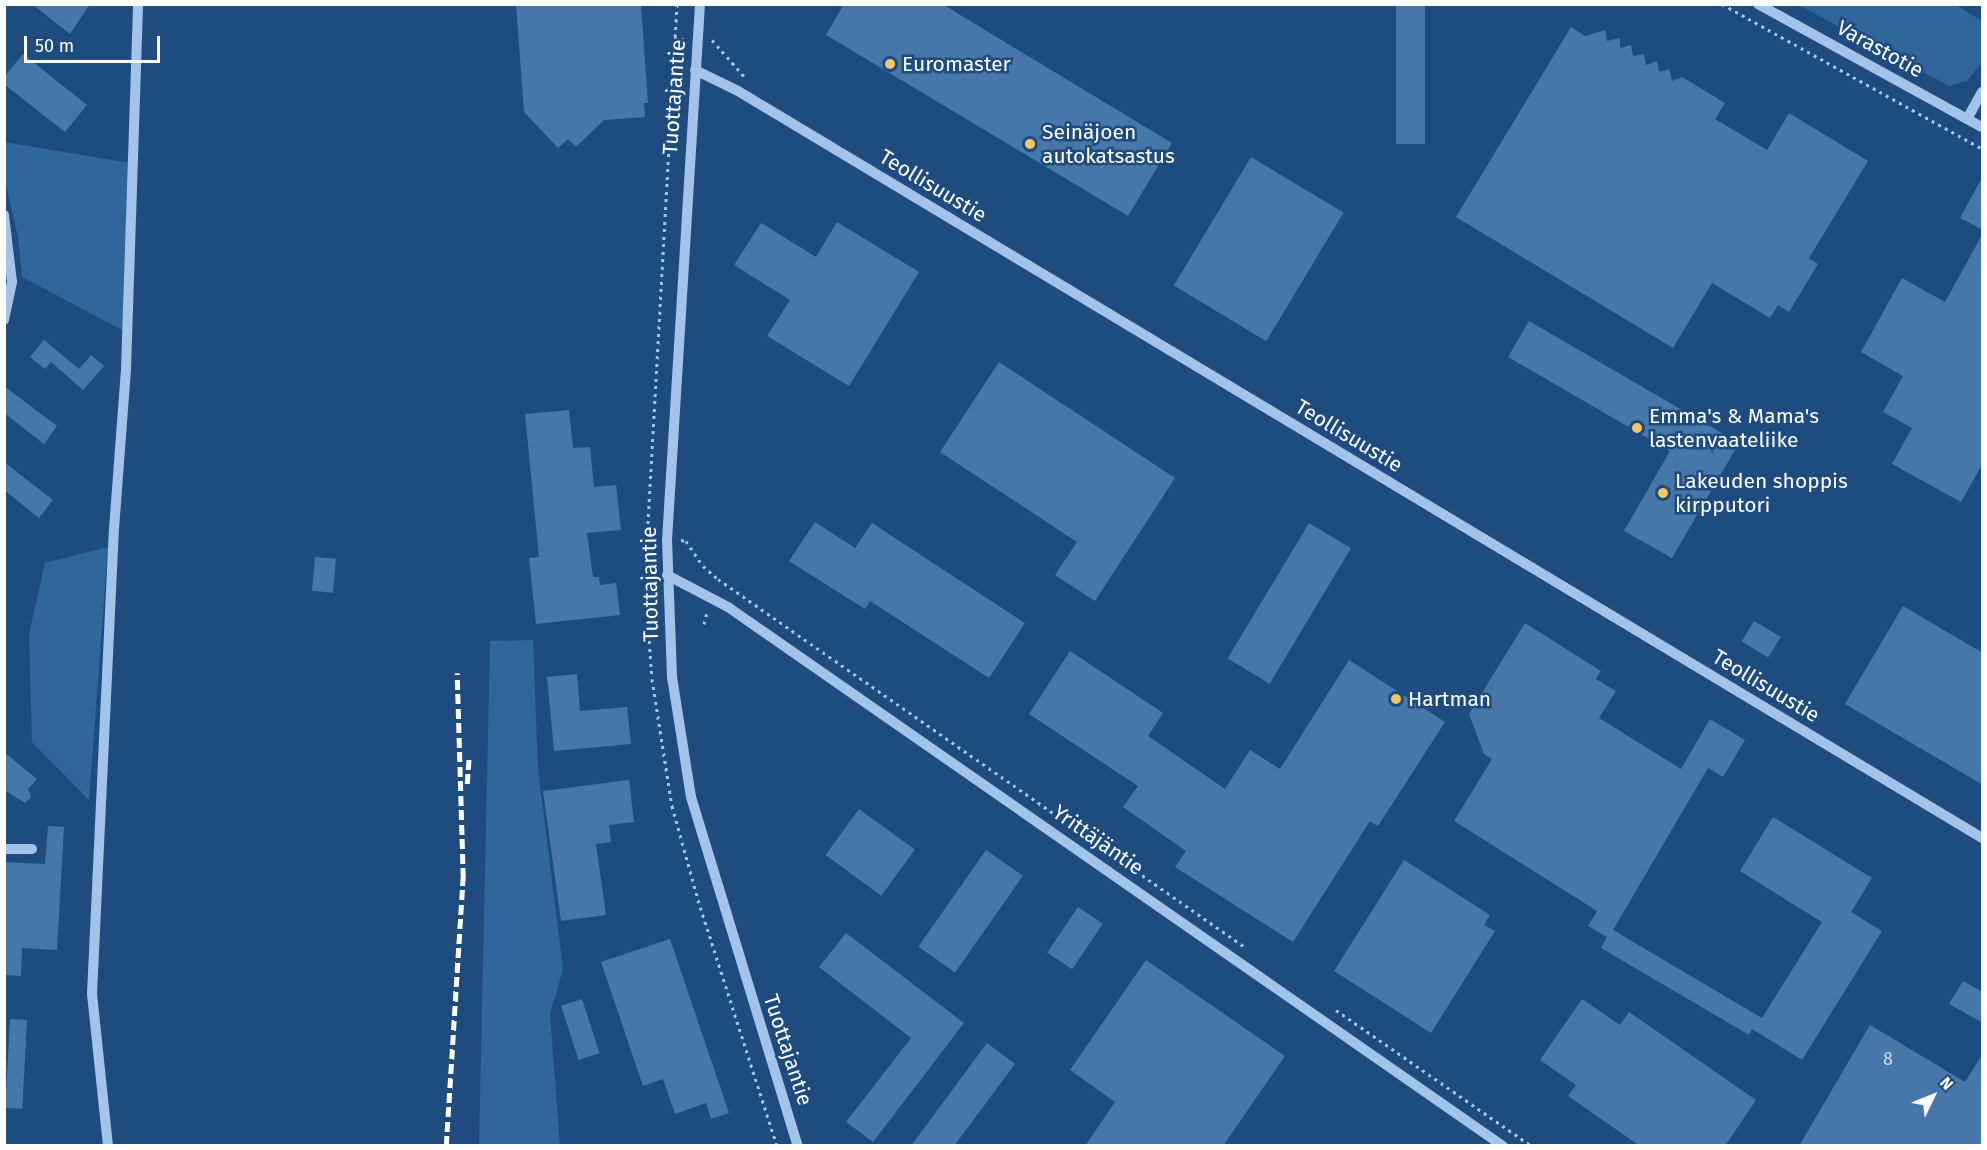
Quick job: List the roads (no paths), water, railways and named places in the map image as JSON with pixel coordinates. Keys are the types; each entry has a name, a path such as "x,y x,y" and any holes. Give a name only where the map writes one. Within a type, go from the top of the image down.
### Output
{"street":[{"path":"108,1146 92,994 114,529 126,369 138,4"},
{"name":"Tuottajantie","path":"700,4 667,540 672,677 691,797 798,1146"},
{"name":"Varastotie","path":"1758,4 1983,128"},
{"name":"Teollisuustie","path":"695,70 738,91 1983,838"},
{"path":"1967,119 1983,92"},
{"path":"4,215 12,282 4,320"},
{"name":"Yrittäjäntie","path":"667,574 728,607 1503,1146"},
{"path":"4,849 32,849"}],"railway":[{"path":"446,1146 463,878 457,673"},
{"path":"467,784 469,756"}],"place":[{"name":"Euromaster","path":"890,64"},
{"name":"Seinäjoen autokatsastus","path":"1030,144"},
{"name":"Emma's & Mama's lastenvaateliike","path":"1637,428"},
{"name":"Lakeuden shoppis kirpputori","path":"1663,493"},
{"name":"Hartman","path":"1396,699"}]}
